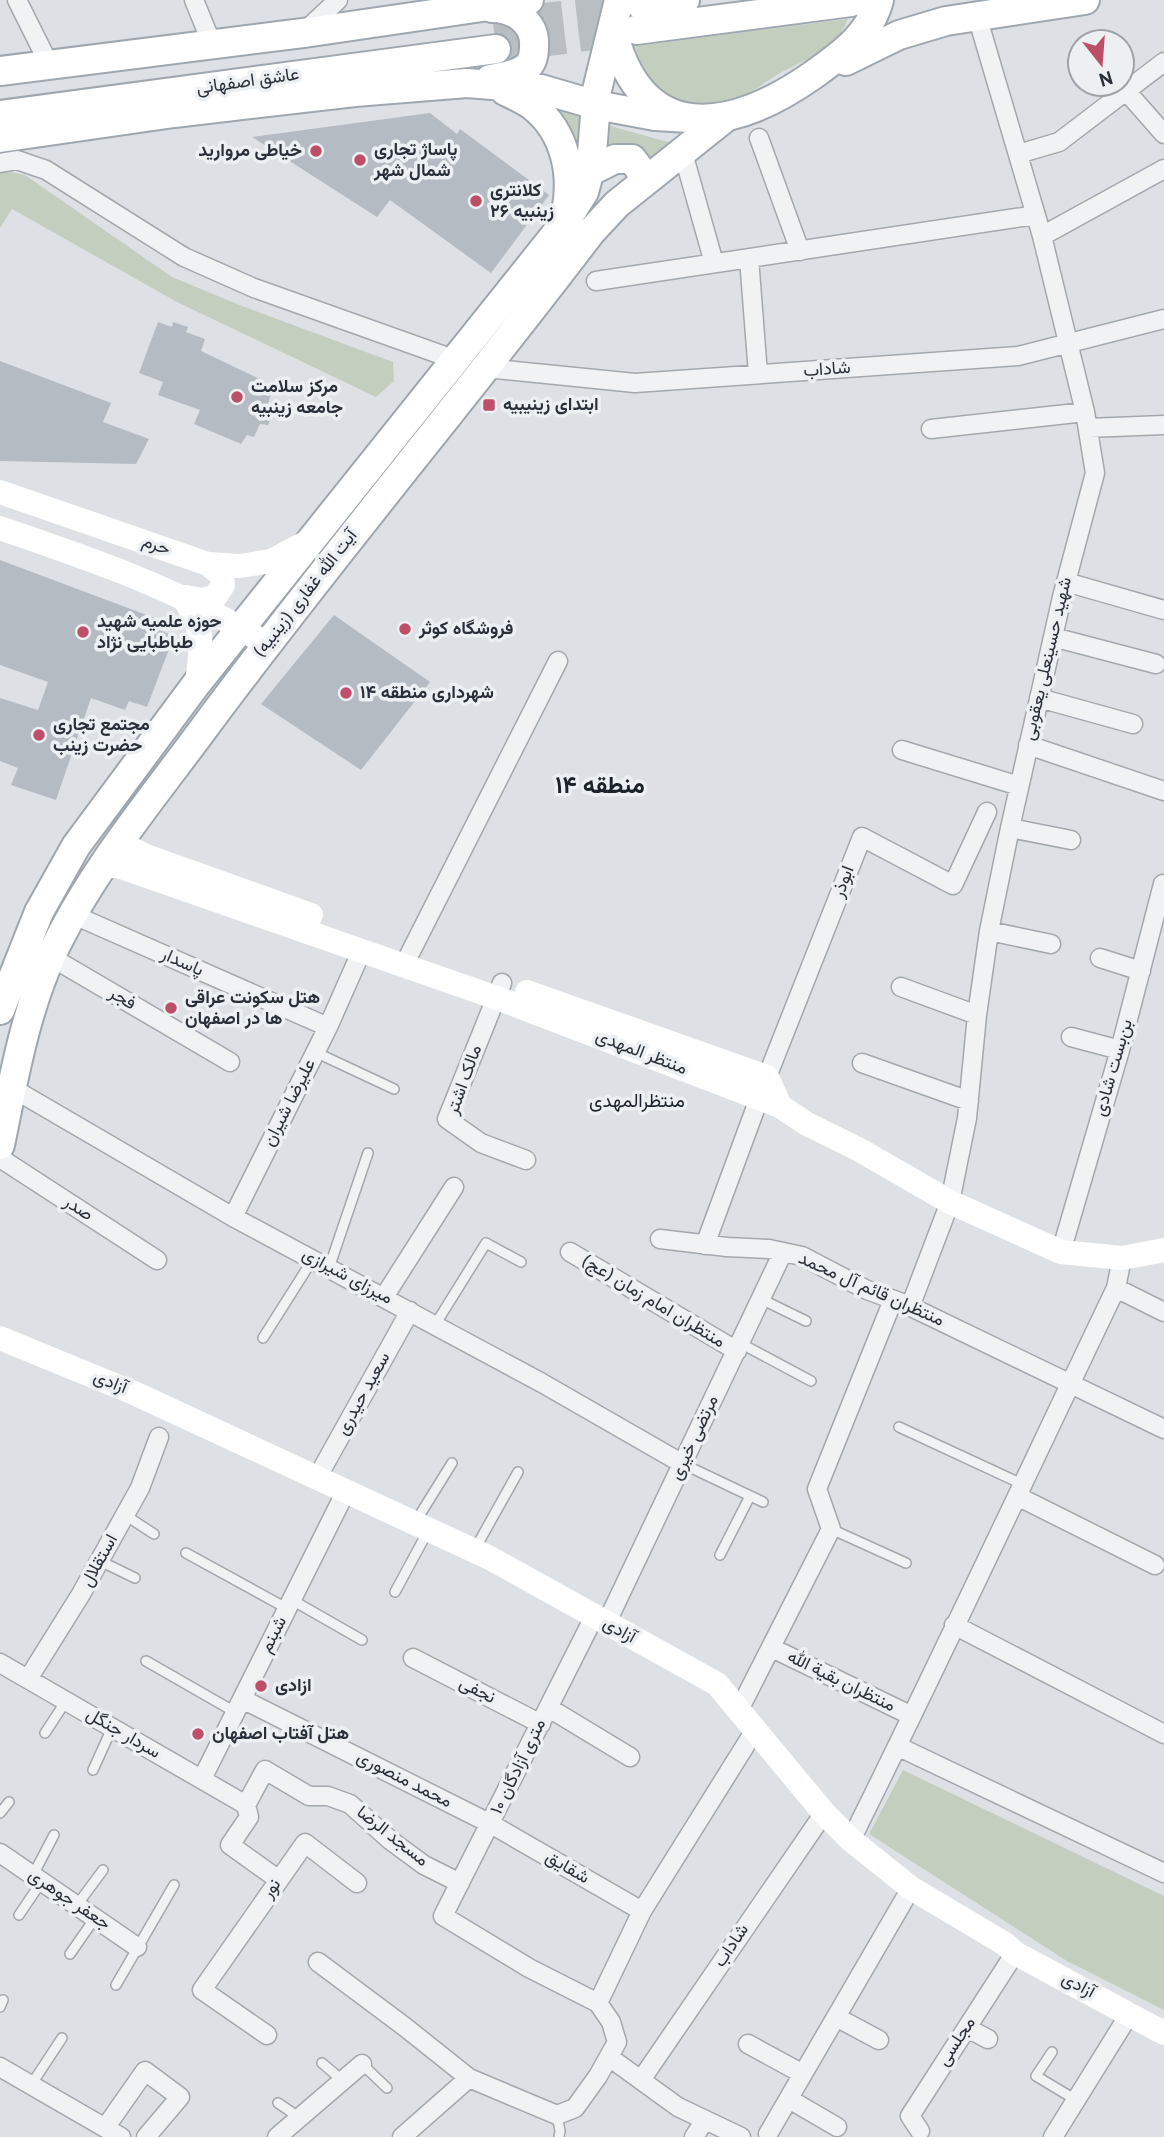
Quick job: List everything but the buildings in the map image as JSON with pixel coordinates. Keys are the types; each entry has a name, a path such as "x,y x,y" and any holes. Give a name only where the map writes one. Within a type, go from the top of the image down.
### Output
{"main road":[{"path":"0,71 303,33 529,0"},
{"path":"627,16 685,0"},
{"path":"799,84 844,53 864,32 875,14 879,0"},
{"path":"0,138 174,113 480,84 541,89 596,105 655,116 713,120 753,107 899,35 946,21 973,8 1016,10 1085,0"},
{"path":"627,16 851,2"},
{"path":"456,9 499,8 518,14 532,29 535,38 534,56 528,66 511,75 480,84"},
{"path":"627,16 619,57 632,82 654,104 689,118"},
{"name":"آیت الله غفاری (زینبیه)","path":"0,1010 39,912 76,846 197,683 563,225 584,192 590,172 597,90 627,16"},
{"name":"عاشق اصفهانی","path":"0,89 494,36 0,115"},
{"path":"480,84 533,106 548,120 559,138 569,181 563,225"},
{"name":"آیت الله غفاری (زینبیه)","path":"0,1145 26,1026 51,957 122,838 267,644 591,232 617,204 726,117"},
{"path":"590,172 615,159 632,159 641,171 642,184"}],"street":[{"path":"17,0 49,64"},
{"path":"194,0 212,44"},
{"path":"303,33 338,0"},
{"name":"شهید حسینعلی یعقوبی","path":"831,1529 817,1489 950,1202 969,1101 977,1014 989,931 1053,637 1095,473 1086,420 1042,236 973,8"},
{"path":"1136,85 1164,62"},
{"path":"1018,155 1059,142 1119,98"},
{"path":"1132,98 1164,134"},
{"path":"0,149 89,127"},
{"path":"759,138 800,251"},
{"path":"683,153 714,264"},
{"path":"0,163 17,160 46,170 184,257 254,288 456,360"},
{"path":"1042,236 1164,169"},
{"path":"596,281 1036,215"},
{"path":"749,258 758,374"},
{"name":"شاداب","path":"486,368 635,383 1018,356 1164,319"},
{"path":"931,429 1086,420 1164,425"},
{"name":"حرم","path":"0,492 208,564 240,566 271,561 312,539"},
{"path":"0,528 182,596 267,644"},
{"path":"182,596 202,600 215,597 223,585 222,575 208,564"},
{"path":"1066,582 1164,610"},
{"path":"182,596 196,617 202,643 197,683"},
{"path":"1053,637 1156,664"},
{"path":"122,838 142,864 408,958 558,661"},
{"path":"1039,698 1133,724"},
{"path":"1028,746 1164,791"},
{"path":"902,750 1019,786"},
{"name":"ابوذر","path":"769,1094 862,837 953,885 988,812"},
{"path":"1010,828 1071,840"},
{"name":"منتظر المهدی","path":"104,866 142,864 362,950 408,958 499,990 769,1094 807,1124 858,1149 950,1202 1061,1252 1122,1258 1164,1250"},
{"name":"بن‌بست شادی","path":"1061,1252 1120,1050 1163,884"},
{"name":"پاسدار","path":"74,915 328,1027"},
{"path":"989,931 1051,944"},
{"name":"علیرضا شیران","path":"233,1217 316,1052 362,950"},
{"name":"فجر","path":"51,957 230,1062"},
{"path":"1100,958 1141,971"},
{"path":"901,987 977,1014"},
{"name":"مالک اشتر","path":"499,990 447,1119 481,1143 526,1160"},
{"path":"1071,1037 1120,1050"},
{"path":"862,1063 969,1101"},
{"name":"میرزای شیرازی","path":"12,1088 233,1217 542,1383 682,1464"},
{"path":"705,1245 769,1094"},
{"name":"صدر","path":"0,1158 156,1260"},
{"path":"384,1297 454,1187"},
{"name":"منتظران قائم آل محمد","path":"660,1239 769,1249 802,1256 867,1290 1071,1383 1164,1429"},
{"name":"منتظران امام زمان (عج)","path":"570,1252 738,1347"},
{"name":"مرتضی خیری","path":"600,1620 682,1464 783,1252"},
{"path":"850,1840 1021,1491 1116,1288 1122,1258"},
{"path":"1116,1288 1164,1312"},
{"name":"سعید حیدری","path":"317,1478 410,1311"},
{"name":"آزادی","path":"0,1338 134,1392 475,1551 717,1684 824,1813 850,1840 911,1888 1005,1944 1015,1953 1164,2033"},
{"name":"استقلال","path":"27,1679 100,1561 140,1488 159,1437"},
{"name":"شبنم","path":"202,1779 346,1491"},
{"path":"1021,1491 1155,1565"},
{"path":"739,1710 831,1529"},
{"name":"۱۰ متری آزادگان","path":"598,2003 529,1968 443,1916 545,1716 600,1620"},
{"path":"954,1625 1164,1734"},
{"name":"منتظران بقیة الله","path":"772,1648 910,1715"},
{"name":"نجفی","path":"413,1658 630,1757"},
{"name":"سردار جنگل","path":"0,1663 246,1805"},
{"name":"محمد منصوری","path":"239,1706 491,1824"},
{"path":"318,1962 469,2078 557,2115 575,2108 598,2076 617,2042 611,2022 598,2003 642,1911 755,1730"},
{"path":"897,1746 1164,1873"},
{"name":"مسجد الرضا","path":"279,1880 230,1845 249,1817 246,1805 265,1770 309,1796 328,1796 350,1804 412,1857 460,1883"},
{"name":"شاداب","path":"641,2080 824,1813"},
{"name":"شقایق","path":"491,1824 642,1911"},
{"name":"نور","path":"267,2035 202,1990 305,1843 357,1883"},
{"name":"جعفر جوهری","path":"0,1853 137,1947"},
{"path":"768,2134 911,1888"},
{"name":"مجلسی","path":"920,2131 910,2116 1015,1953"},
{"path":"1053,2137 1130,2013"},
{"path":"836,2017 879,2040"},
{"path":"967,2028 988,2039"},
{"path":"748,2045 803,2074"},
{"path":"609,2057 678,2107 741,2137"},
{"path":"278,2137 362,2064"},
{"path":"0,2067 115,2134 145,2071 180,2097 146,2137"},
{"path":"402,2137 469,2078"},
{"path":"789,2099 837,2127"},
{"path":"694,2137 705,2120"}],"lane":[{"path":"316,1052 394,1089"},
{"path":"263,1338 321,1263 368,1153"},
{"path":"435,1325 486,1243 521,1262"},
{"path":"761,1299 806,1321"},
{"path":"738,1347 811,1381"},
{"path":"899,1427 1021,1491"},
{"path":"395,1592 452,1463"},
{"path":"682,1464 763,1502"},
{"path":"475,1551 518,1472"},
{"path":"720,1555 750,1496"},
{"path":"125,1515 154,1534"},
{"path":"831,1529 906,1563"},
{"path":"186,1553 362,1640"},
{"path":"100,1561 135,1578"},
{"path":"146,1661 239,1706"},
{"path":"45,1733 66,1701"},
{"path":"93,1770 113,1728"},
{"path":"0,1813 9,1802"},
{"path":"19,1915 54,1835"},
{"path":"77,1905 103,1870"},
{"path":"116,1985 174,1885"},
{"path":"70,1954 95,1918"},
{"path":"31,2085 62,2038"},
{"path":"1052,2052 1036,2076 1076,2100"},
{"path":"322,2063 342,2080"},
{"path":"362,2064 387,2088"},
{"path":"278,2103 300,2118"},
{"path":"557,2115 559,2137"}],"green space":[{"path":"848,19 837,37 821,51 743,96 713,105 683,102 658,87 641,62 635,46"},
{"path":"549,105 581,116 581,162"},
{"path":"607,125 682,146 651,167 602,151"},
{"path":"2,170 25,175 172,277 393,362 394,381 376,397 177,302 12,209 0,228"},
{"path":"903,1770 1164,1896 1164,2010 1067,1961 869,1834"}],"tunnel":[{"path":"493,23 638,6"},
{"path":"496,49 632,31"}],"place":[{"name":"خیاطی مروارید","path":"316,151"},
{"name":"پاساژ تجاری شمال شهر","path":"360,160"},
{"name":"کلانتری ۲۶ زینبیه","path":"476,201"},
{"name":"مرکز سلامت جامعه زینبیه","path":"237,397"},
{"name":"ابتدای زینیبیه","path":"489,405"},
{"name":"فروشگاه کوثر","path":"405,629"},
{"name":"حوزه علمیه شهید طباطبایی نژاد","path":"83,632"},
{"name":"شهرداری منطقه ۱۴","path":"346,693"},
{"name":"مجتمع تجاری حضرت زینب","path":"39,735"},
{"name":"هتل سکونت عراقی ها در اصفهان","path":"171,1008"},
{"name":"ازادی","path":"261,1686"},
{"name":"هتل آفتاب اصفهان","path":"198,1734"}],"district":[{"name":"منطقه ۱۴","path":"600,787"},
{"name":"منتظرالمهدی","path":"637,1102"}]}
